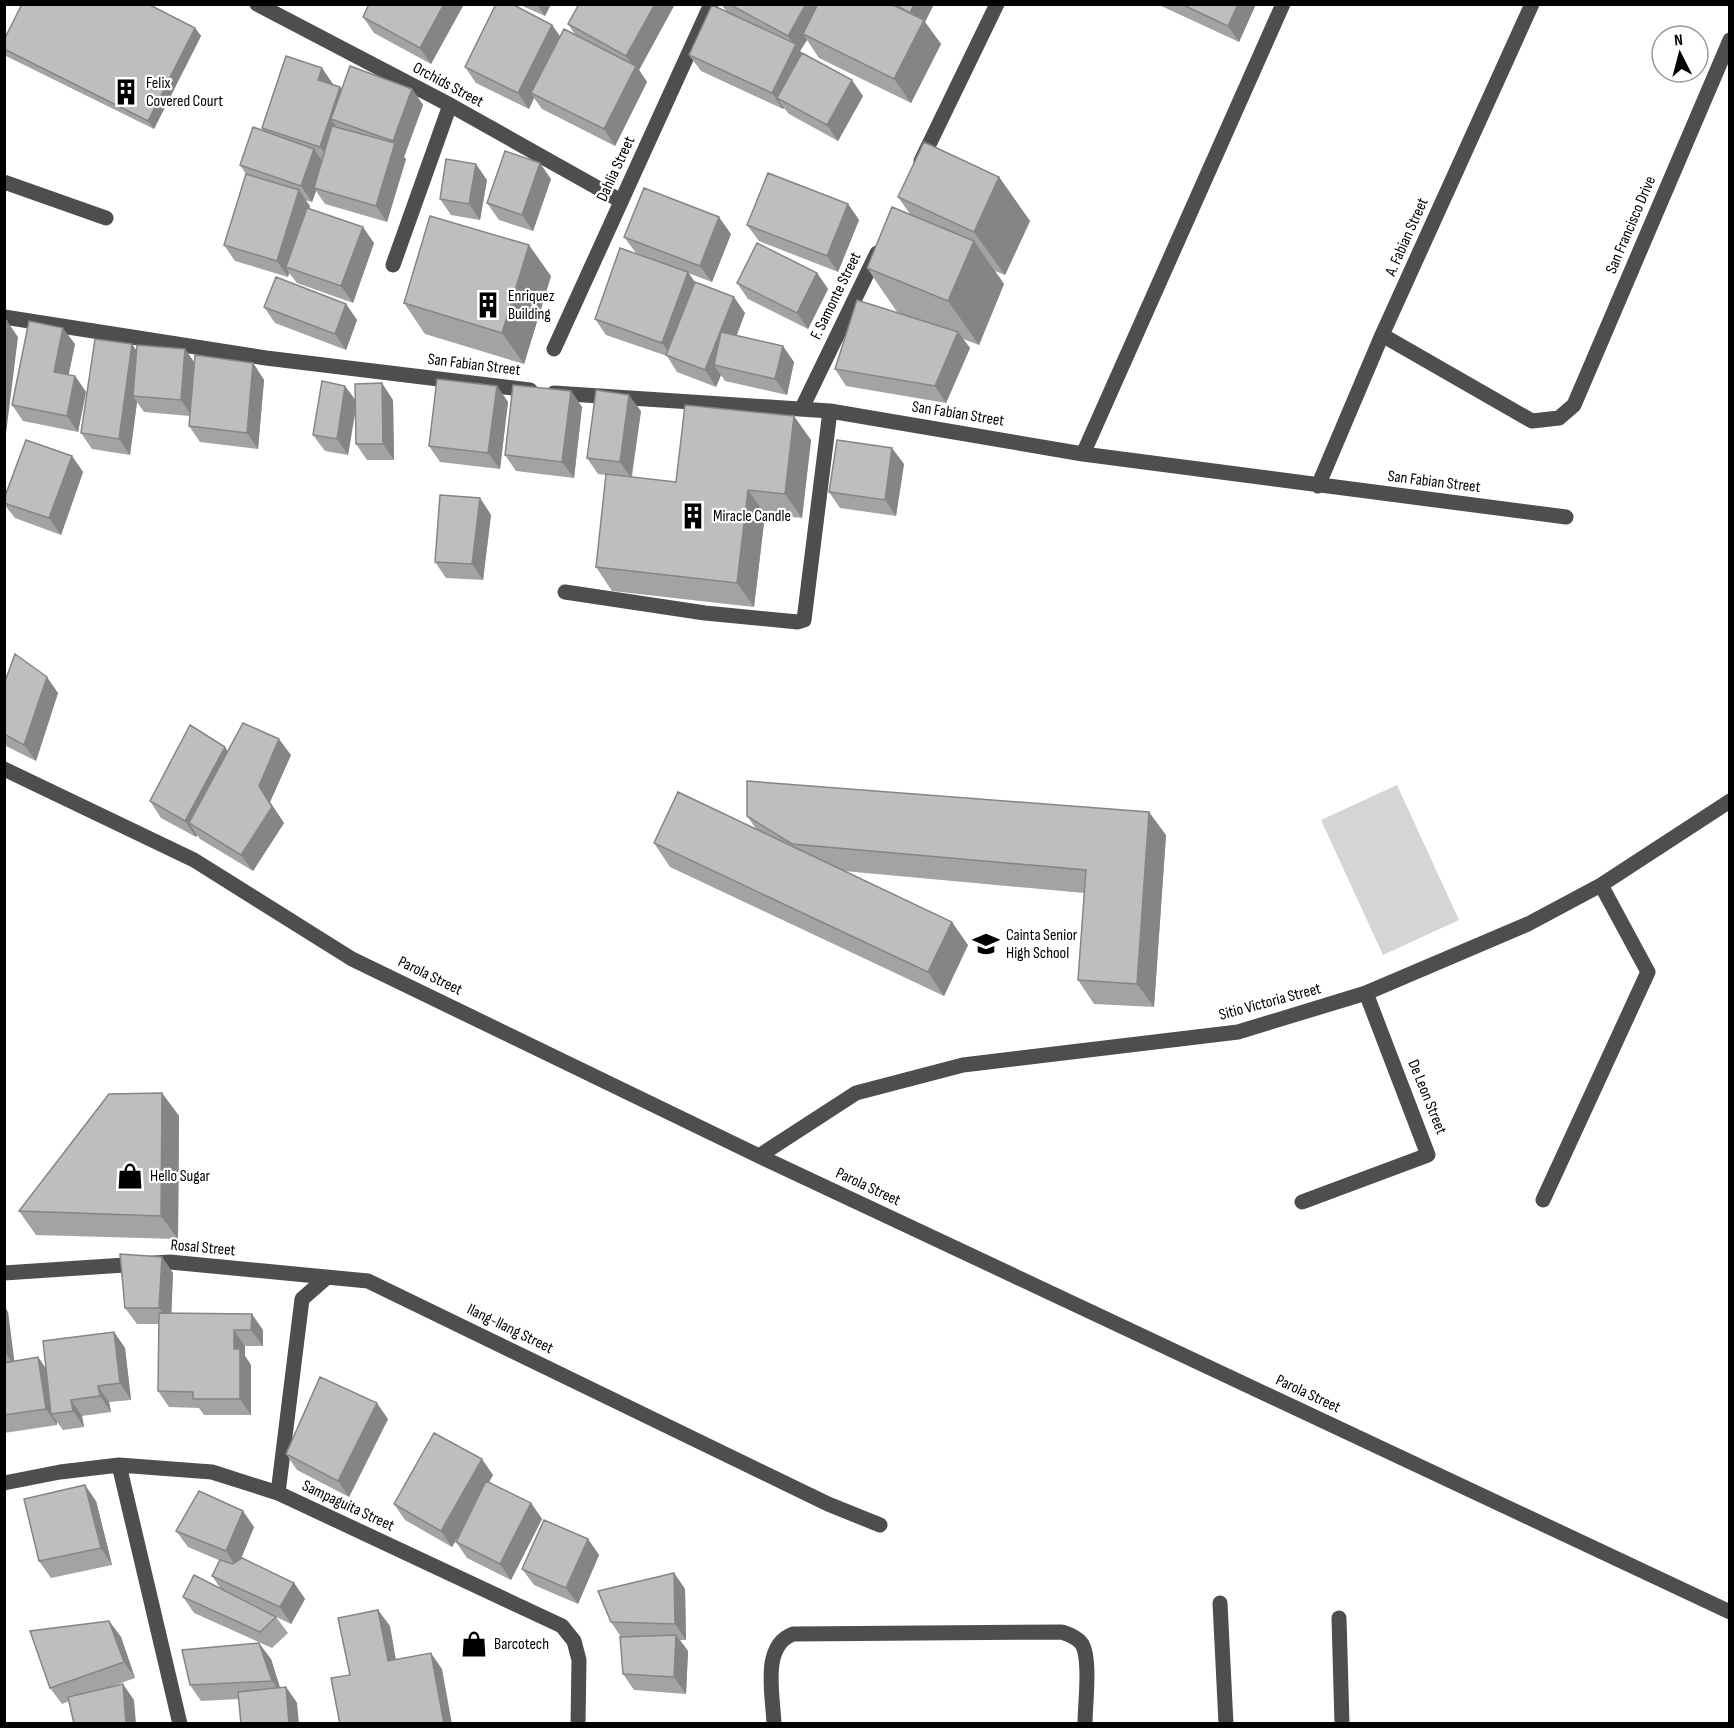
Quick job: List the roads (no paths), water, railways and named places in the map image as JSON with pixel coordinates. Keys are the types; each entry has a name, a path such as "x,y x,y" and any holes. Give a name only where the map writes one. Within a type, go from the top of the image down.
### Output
{"street":[{"name":"Orchids Street","path":"257,4 450,105 621,201"},
{"name":"Dahlia Street","path":"554,349 711,4"},
{"path":"915,174 997,4"},
{"path":"1083,453 1283,4"},
{"name":"A. Fabian Street","path":"1318,486 1382,335 1532,4"},
{"name":"San Francisco Drive","path":"1382,335 1532,421 1559,418 1574,405 1730,40"},
{"path":"393,266 450,105"},
{"path":"4,182 106,218"},
{"name":"F. Samonte Street","path":"802,408 884,238"},
{"name":"San Fabian Street","path":"4,317 266,358 558,393 830,411 1083,453 1318,486 1566,517"},
{"path":"565,592 705,613 798,622 804,620 830,411"},
{"name":"Parola Street","path":"4,769 194,860 352,959 759,1156 1730,1611"},
{"name":"Sitio Victoria Street","path":"759,1156 856,1093 963,1065 1238,1032 1366,993 1528,924 1601,885 1730,801"},
{"path":"1543,1200 1648,972 1601,885"},
{"name":"De Leon Street","path":"1302,1202 1428,1155 1366,993"},
{"name":"Rosal Street","path":"4,1273 170,1262 326,1278"},
{"path":"278,1493 302,1299 326,1278"},
{"name":"Ilang-llang Street","path":"326,1278 369,1281 828,1504 880,1525"},
{"path":"119,1465 180,1724"},
{"name":"Sampaguita Street","path":"4,1483 60,1472 119,1465 212,1472 278,1493 562,1626 574,1641 579,1660 578,1724"},
{"path":"1220,1603 1226,1724"},
{"path":"1339,1618 1342,1724"},
{"path":"774,1724 772,1658 775,1646 782,1638 793,1634 1062,1632 1073,1635 1081,1643 1085,1654 1085,1724"}],"place":[{"name":"Felix Covered Court","path":"126,92"},
{"name":"Enriquez Building","path":"488,305"},
{"name":"Miracle Candle","path":"693,516"},
{"name":"Cainta Senior High School","path":"986,944"},
{"name":"Hello Sugar","path":"130,1176"},
{"name":"Barcotech","path":"474,1644"}]}
